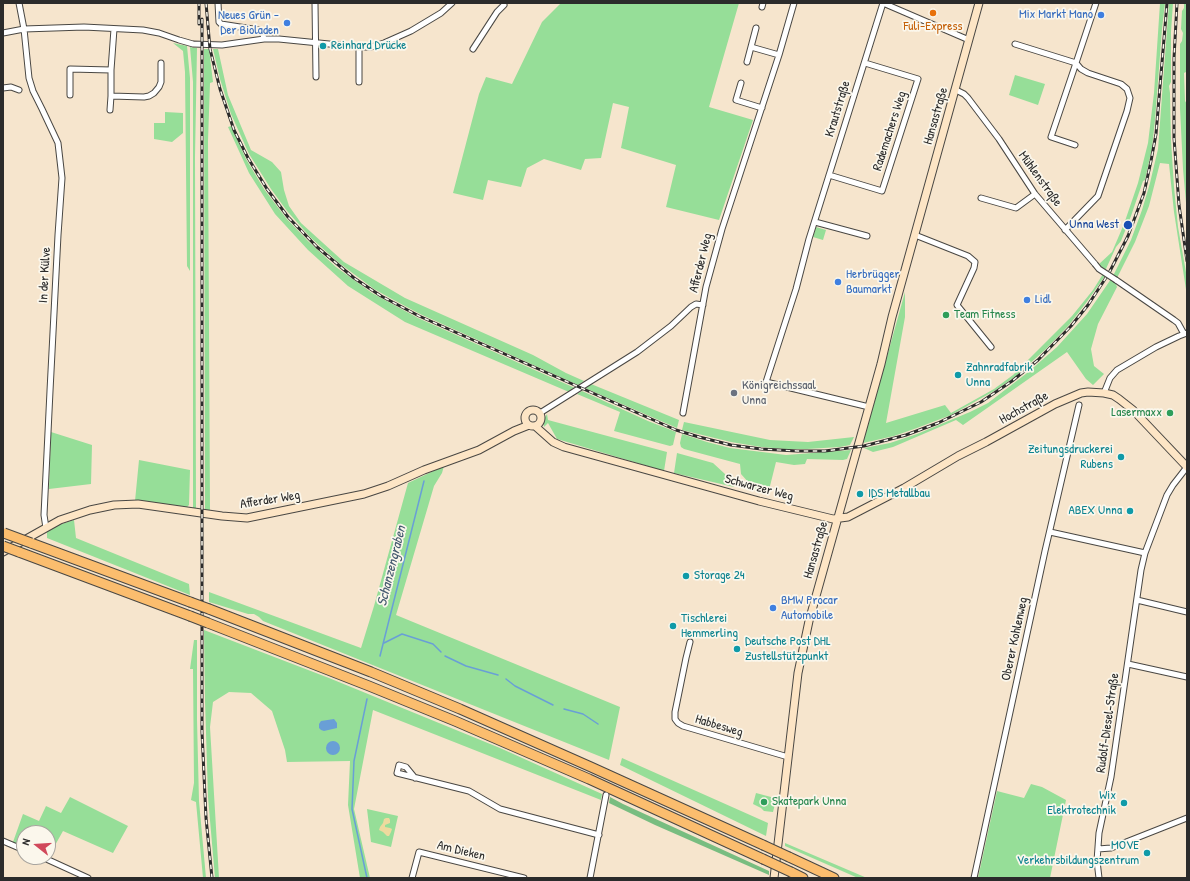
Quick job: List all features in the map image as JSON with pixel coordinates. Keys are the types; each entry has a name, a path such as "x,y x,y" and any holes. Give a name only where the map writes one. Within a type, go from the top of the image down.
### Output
{"highway":[{"path":"3,533 209,609 378,675 460,709 625,782 834,878"},
{"path":"3,546 376,688 589,779 803,878"}],"street":[{"name":"In der Külve","path":"19,3 24,29 29,78 33,91 58,143 62,178 44,515 46,528"},
{"path":"218,3 219,22 221,24 262,31 264,39"},
{"path":"315,3 316,77"},
{"path":"3,33 24,29 84,27 143,30 158,33 185,42 215,45 229,45 264,39 279,39 370,47 384,43 406,33 441,13 451,3"},
{"name":"Afferder Weg","path":"541,416 637,352 671,326 691,307 696,304 703,305 706,286 722,228 779,55 794,3"},
{"path":"883,3 969,40"},
{"name":"Krautstraße","path":"869,407 766,382 779,344 829,175 883,3"},
{"name":"Hansastraße","path":"774,878 798,673 809,621 980,3"},
{"path":"1075,145 1051,137 1096,3"},
{"path":"473,49 497,12 505,4"},
{"path":"747,62 756,28"},
{"path":"110,110 114,29"},
{"path":"1015,44 1076,63 1081,69 1088,73 1121,84 1127,89 1130,98 1098,196 1065,230"},
{"path":"359,47 359,82"},
{"path":"751,47 779,55"},
{"path":"111,96 144,97 154,93 161,82 161,63"},
{"name":"Rademachers Weg","path":"829,175 882,191 918,79 864,63"},
{"path":"70,95 70,69 111,70"},
{"path":"741,83 736,100 762,108"},
{"path":"3,88 11,87 19,90"},
{"name":"Mühlenstraße","path":"956,90 968,98 996,134 1035,194 1094,264 1099,269 1178,323 1186,334"},
{"path":"981,198 1016,208 1035,194"},
{"path":"815,222 867,236"},
{"path":"915,235 968,256 974,262 974,268 957,306 991,347"},
{"path":"683,413 703,305"},
{"path":"1186,334 1161,345 1117,370 1110,378 1104,393 1113,395 1133,410 1187,467"},
{"name":"Hochstraße","path":"837,519 848,517 910,485 958,456 1066,399 1081,393 1104,393"},
{"name":"Oberer Kohlenweg","path":"974,878 1050,532 1080,405"},
{"path":"541,416 539,424 532,426 526,421 525,418 526,413 531,410 536,410 541,416 544,430 550,439"},
{"name":"Afferder Weg","path":"514,431 525,418"},
{"name":"Afferder Weg","path":"3,552 77,513 120,504 138,504 210,515 247,518 350,498 376,491 424,470 491,444 514,431 532,426"},
{"name":"Schwarzer Weg","path":"532,426 556,444 564,447 759,501 821,517 837,519"},
{"name":"Rudolf-Diesel-Straße","path":"1099,878 1097,860 1099,833 1111,778 1145,554 1167,495 1187,467"},
{"name":"Hochstraße","path":"841,506 848,512 868,507"},
{"path":"1050,532 1145,554"},
{"path":"1137,600 1187,612"},
{"name":"Habbesweg","path":"690,642 675,712 675,718 678,724 788,757"},
{"path":"1128,664 1187,677"},
{"path":"416,778 469,791 500,809 599,835"},
{"path":"590,878 606,796"},
{"path":"1098,849 1111,848 1187,818"},
{"path":"3,841 16,847"},
{"name":"Am Dieken","path":"412,878 419,852 524,878"},
{"path":"56,863 88,878"}],"green space":[{"path":"561,3 739,3 709,107 753,120 719,220 666,207 676,165 621,148 629,107 613,103 601,158 585,159 581,170 544,159 527,168 521,187 488,180 483,200 453,193 479,94 486,77 512,84 542,22"},
{"path":"1160,3 1165,3 1152,148 1145,180 1143,181 1121,241 1116,247 1105,271 1098,265 1112,252 1124,224 1138,183 1148,143 1154,93"},
{"path":"1169,3 1173,3 1171,32 1171,82 1169,86 1171,140 1178,227 1187,278 1187,296 1174,212 1169,164 1160,163 1149,206 1135,242 1117,278 1113,276 1131,240 1142,210 1158,149"},
{"path":"1184,3 1187,3 1187,59 1186,72 1184,73 1185,101 1187,104 1187,214 1180,108 1180,44 1183,33 1181,29"},
{"path":"173,43 187,46 190,78 190,271 187,266 185,72 183,51"},
{"path":"190,47 197,48 195,157 196,509 193,509 193,82"},
{"path":"204,49 209,49 213,82 210,83 208,141 210,511 205,510"},
{"path":"213,49 218,49 228,95 251,150 272,162 281,172 284,190 289,206 301,223 344,262 405,298 533,355 584,381 578,385 420,314 374,289 339,263 311,238 287,211 249,154 231,114 220,79"},
{"path":"1015,75 1045,84 1038,105 1009,95"},
{"path":"165,112 183,113 183,133 172,142 154,139 154,123 165,123"},
{"path":"231,126 246,159 264,189 286,218 336,267 372,293 418,318 575,388 569,392 405,322 348,286 308,250 275,214 249,173 228,127"},
{"path":"816,227 826,230 823,240 813,237"},
{"path":"1103,274 1105,276 1069,325 1046,349 1016,376 996,390 951,415 894,436 863,443 905,292 905,317 886,423 945,405 951,413 994,389 1013,375 1072,316 1093,290"},
{"path":"1111,279 1115,282 1117,287 1098,324 1091,349 1094,366 1104,374 1093,385 1086,379 1067,352 963,425 956,420 893,447 873,452 864,448 890,443 917,434 988,403 1027,373 1057,347 1087,314"},
{"path":"591,384 679,420 677,428 585,388"},
{"path":"582,391 676,432 673,445 670,446 614,431 620,412 577,394"},
{"path":"547,414 548,420 667,452 664,471 557,439 548,423 544,427 543,421"},
{"path":"684,422 770,440 808,442 854,437 850,445 840,447 786,449 761,447 731,442 682,430"},
{"path":"51,432 92,445 91,484 49,489"},
{"path":"682,434 730,448 786,455 851,450 847,459 843,460 807,459 805,464 794,465 776,462 768,494 757,492 741,474 740,464 681,447 680,443"},
{"path":"677,453 713,463 725,474 734,487 674,473"},
{"path":"139,460 190,470 189,505 186,508 135,501"},
{"path":"444,466 442,473 434,486 396,615 620,707 609,760 263,621 254,614 248,614 209,602 209,592 361,648 408,483"},
{"path":"74,520 76,538 189,584 190,595 47,538 47,529"},
{"path":"204,630 329,678 500,748 602,794 601,800 373,710 354,809 370,878 360,878 348,805 350,761 287,762 285,750 272,711 251,693 229,692 213,702 210,727 219,878 215,878 208,797"},
{"path":"194,640 197,640 199,801 206,878 203,878 196,802 191,800 194,783 193,669 190,669"},
{"path":"622,758 768,823 766,836 620,765"},
{"path":"1031,784 1042,787 1066,800 1050,878 978,878 997,791 1024,798"},
{"name":"Skatepark Unna","path":"756,793 776,800 773,812 764,811 753,804"},
{"path":"70,797 128,826 113,853 63,831 56,844 56,825 19,825 23,814 39,821 46,806 61,813"},
{"path":"610,797 769,871 769,875 609,803"},
{"path":"367,809 398,816 391,847 371,842"},
{"path":"16,834 16,843 13,842"},
{"path":"785,843 867,878 858,878 785,846"}],"sand":[{"path":"389,818 390,823 385,825 385,827 392,829 389,836 379,830 384,819"}],"water":[{"path":"334,719 337,723 337,728 324,731 319,728 321,721"},
{"path":"333,741 338,743 340,748 338,753 333,755 328,753 326,748 328,743"}],"waterway":[{"name":"Schanzengraben","path":"380,656 424,481"},
{"path":"384,643 402,634 433,644 441,652"},
{"path":"445,656 466,666 498,675"},
{"path":"506,679 515,686 553,705"},
{"name":"Schanzengraben","path":"367,699 354,761 352,809 367,878"},
{"path":"564,709 583,714 598,724"}],"railway":[{"path":"199,3 199,24"},
{"path":"206,3 210,49 220,89 234,130 248,158 267,189 288,217 317,247 354,278 381,296 419,316 676,430 731,445 761,449 797,451 825,451 864,446 906,435 938,423 981,402 1012,381 1038,360 1071,326 1088,305 1109,273 1128,236 1144,193 1156,134 1167,3"},
{"path":"1177,3 1174,58 1174,138 1179,205 1187,261"},
{"path":"202,19 202,732 206,818 212,878"}],"place":[{"name":"Fuli-Express","path":"933,13"},
{"name":"Mix Markt Mano","path":"1101,15"},
{"name":"Neues Grün - Der Bioladen","path":"287,23"},
{"name":"Reinhard Drücke","path":"323,46"},
{"name":"Unna West","path":"1128,225"},
{"name":"Herbrügger Baumarkt","path":"838,282"},
{"name":"Lidl","path":"1027,300"},
{"name":"Team Fitness","path":"946,315"},
{"name":"Zahnradfabrik Unna","path":"958,375"},
{"name":"Königreichssaal Unna","path":"734,393"},
{"name":"Lasermaxx","path":"1170,413"},
{"name":"Zeitungsdruckerei Rubens","path":"1121,457"},
{"name":"IDS Metallbau","path":"860,494"},
{"name":"ABEX Unna","path":"1130,511"},
{"name":"Storage 24","path":"686,576"},
{"name":"BMW Procar Automobile","path":"773,608"},
{"name":"Tischlerei Hemmerling","path":"673,626"},
{"name":"Deutsche Post DHL Zustellstützpunkt","path":"737,649"},
{"name":"Skatepark Unna","path":"764,802"},
{"name":"Wix Elektrotechnik","path":"1124,803"},
{"name":"MOVE Verkehrsbildungszentrum","path":"1147,853"}]}
